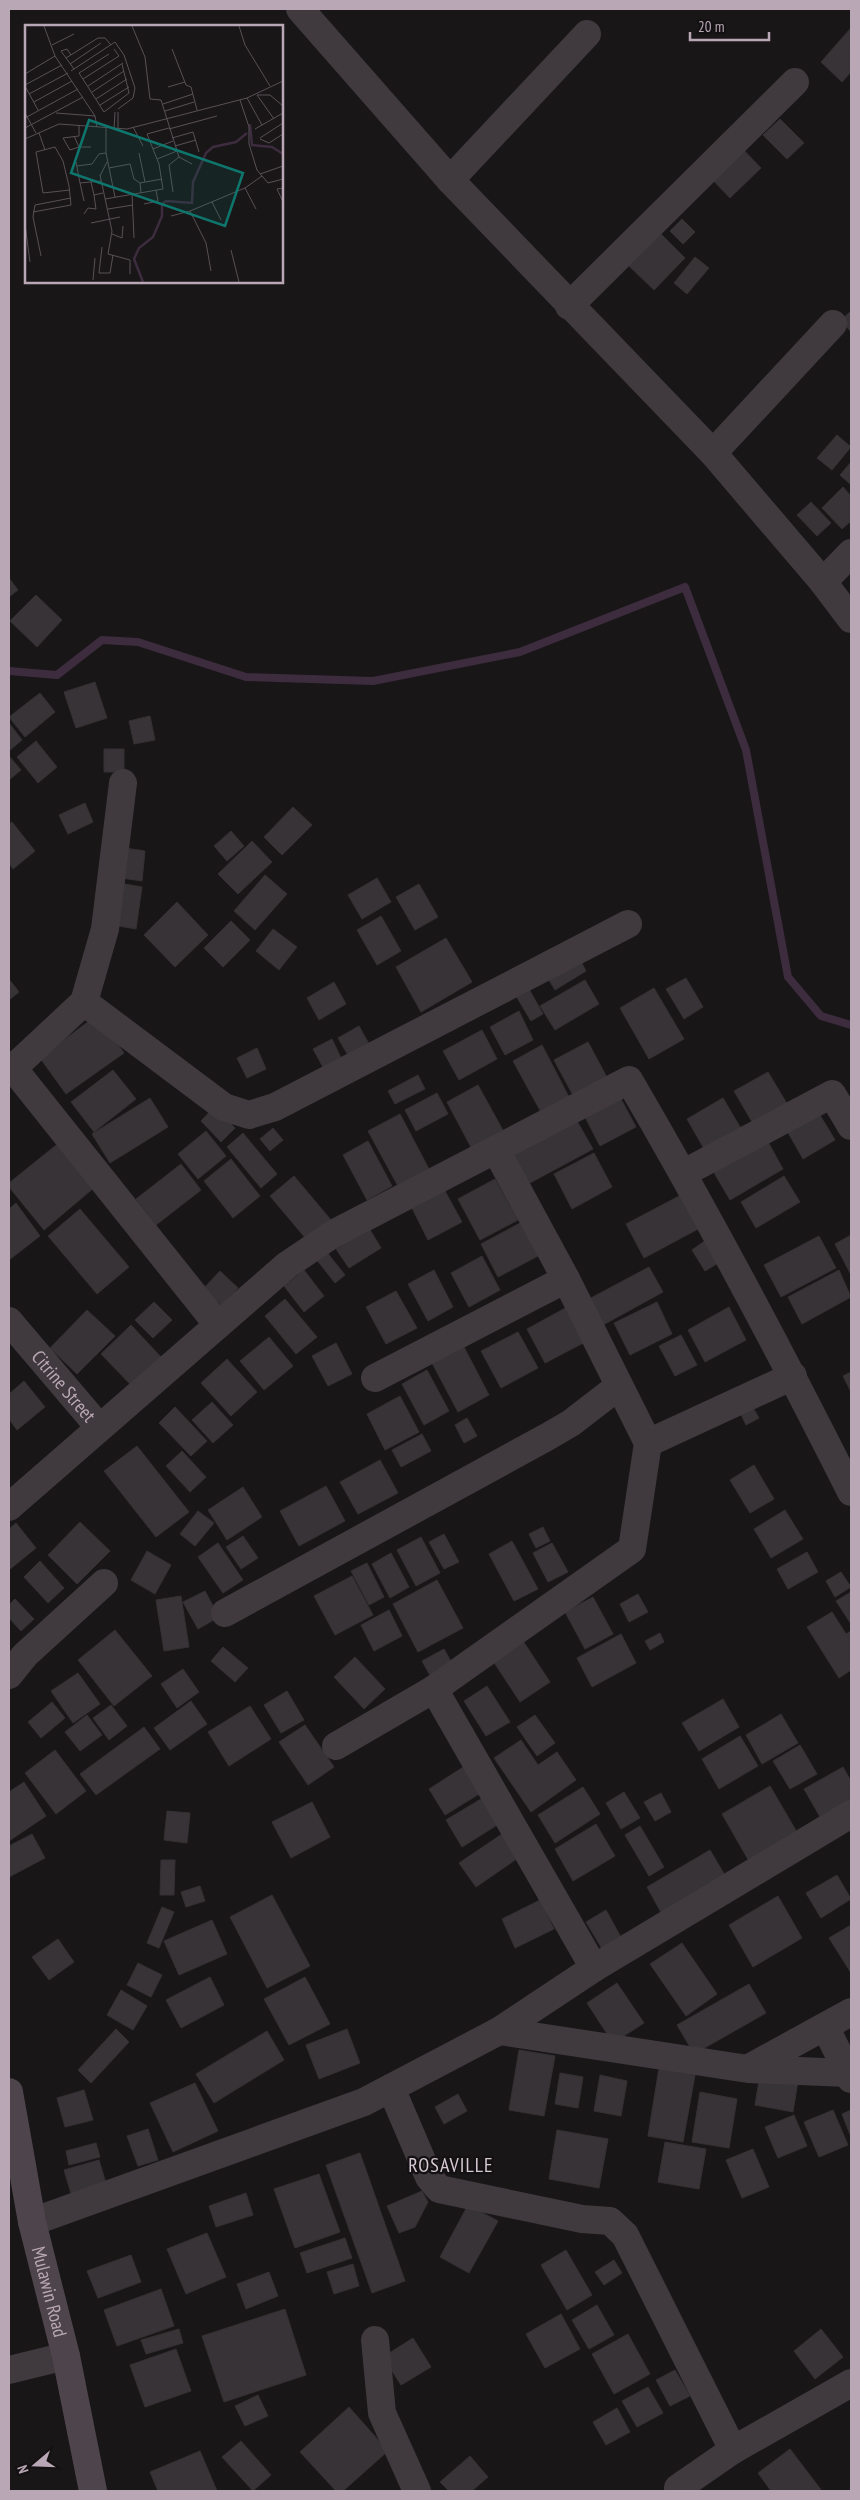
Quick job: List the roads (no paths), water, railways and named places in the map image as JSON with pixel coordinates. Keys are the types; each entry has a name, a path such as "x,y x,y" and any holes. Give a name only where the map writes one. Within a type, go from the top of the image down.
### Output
{"main road":[{"name":"Mulawin Road","path":"9,2094 32,2222 66,2356 93,2491"}],"street":[{"path":"300,9 450,180 569,306 713,453 823,582 851,619"},
{"path":"450,180 587,34"},
{"path":"569,306 795,82"},
{"path":"713,453 833,324"},
{"path":"823,582 851,553"},
{"path":"123,783 105,928 84,1002 11,1070 218,1325"},
{"path":"84,1002 224,1107 249,1115 276,1107 628,924"},
{"path":"9,1507 287,1265 333,1234 630,1080 684,1173 793,1376 851,1492"},
{"path":"684,1173 832,1094 851,1126"},
{"path":"336,1746 434,1689 632,1549 648,1443 566,1279 496,1150"},
{"path":"376,1378 566,1279"},
{"name":"Citrine Street","path":"9,1322 99,1427"},
{"path":"648,1443 793,1376"},
{"path":"225,1613 547,1437 571,1423 619,1386"},
{"path":"9,1675 25,1655 104,1583"},
{"path":"434,1689 594,1968"},
{"path":"32,2222 364,2102 499,2031 594,1968 851,1814"},
{"path":"748,2069 826,2028 851,2012"},
{"path":"826,2028 850,2076"},
{"path":"499,2031 748,2069 850,2076"},
{"path":"391,2088 429,2177 439,2190 582,2219 610,2220 625,2235 733,2450"},
{"path":"375,2340 382,2413 417,2491"},
{"path":"9,2370 66,2356"},
{"path":"678,2488 733,2450 851,2383"}],"waterway":[{"path":"9,671 57,675 102,640 138,642 246,677 373,681 520,652 685,587 746,750 788,977 821,1016 851,1025"}],"district":[{"name":"ROSAVILLE","path":"451,2165"}]}
